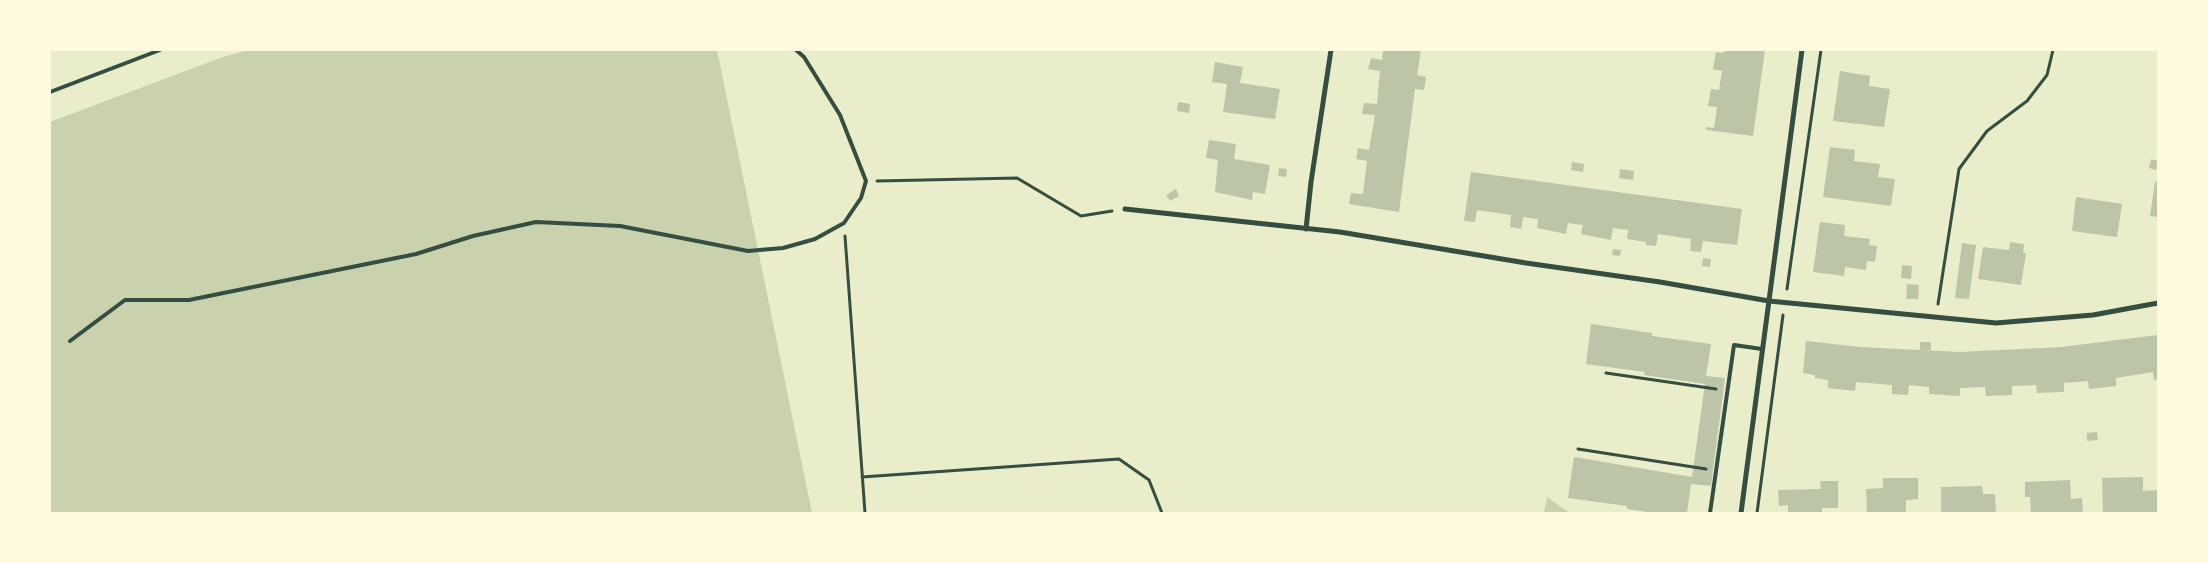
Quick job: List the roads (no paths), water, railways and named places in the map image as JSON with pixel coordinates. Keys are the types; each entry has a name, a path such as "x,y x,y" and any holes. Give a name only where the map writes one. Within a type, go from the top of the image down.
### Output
{"street":[{"path":"1306,229 1311,182 1331,50"},
{"path":"1741,513 1802,50"},
{"path":"1125,209 1306,229 1660,282 1769,301 1996,323 2092,315 2158,303"}],"lane":[{"path":"50,92 160,50"},
{"path":"70,341 125,300 198,298 416,254 474,236 536,222 620,226 748,251 783,248 815,239 844,223 862,198 866,181 840,116 804,57 796,50"},
{"path":"1710,513 1734,345 1762,349"}]}
